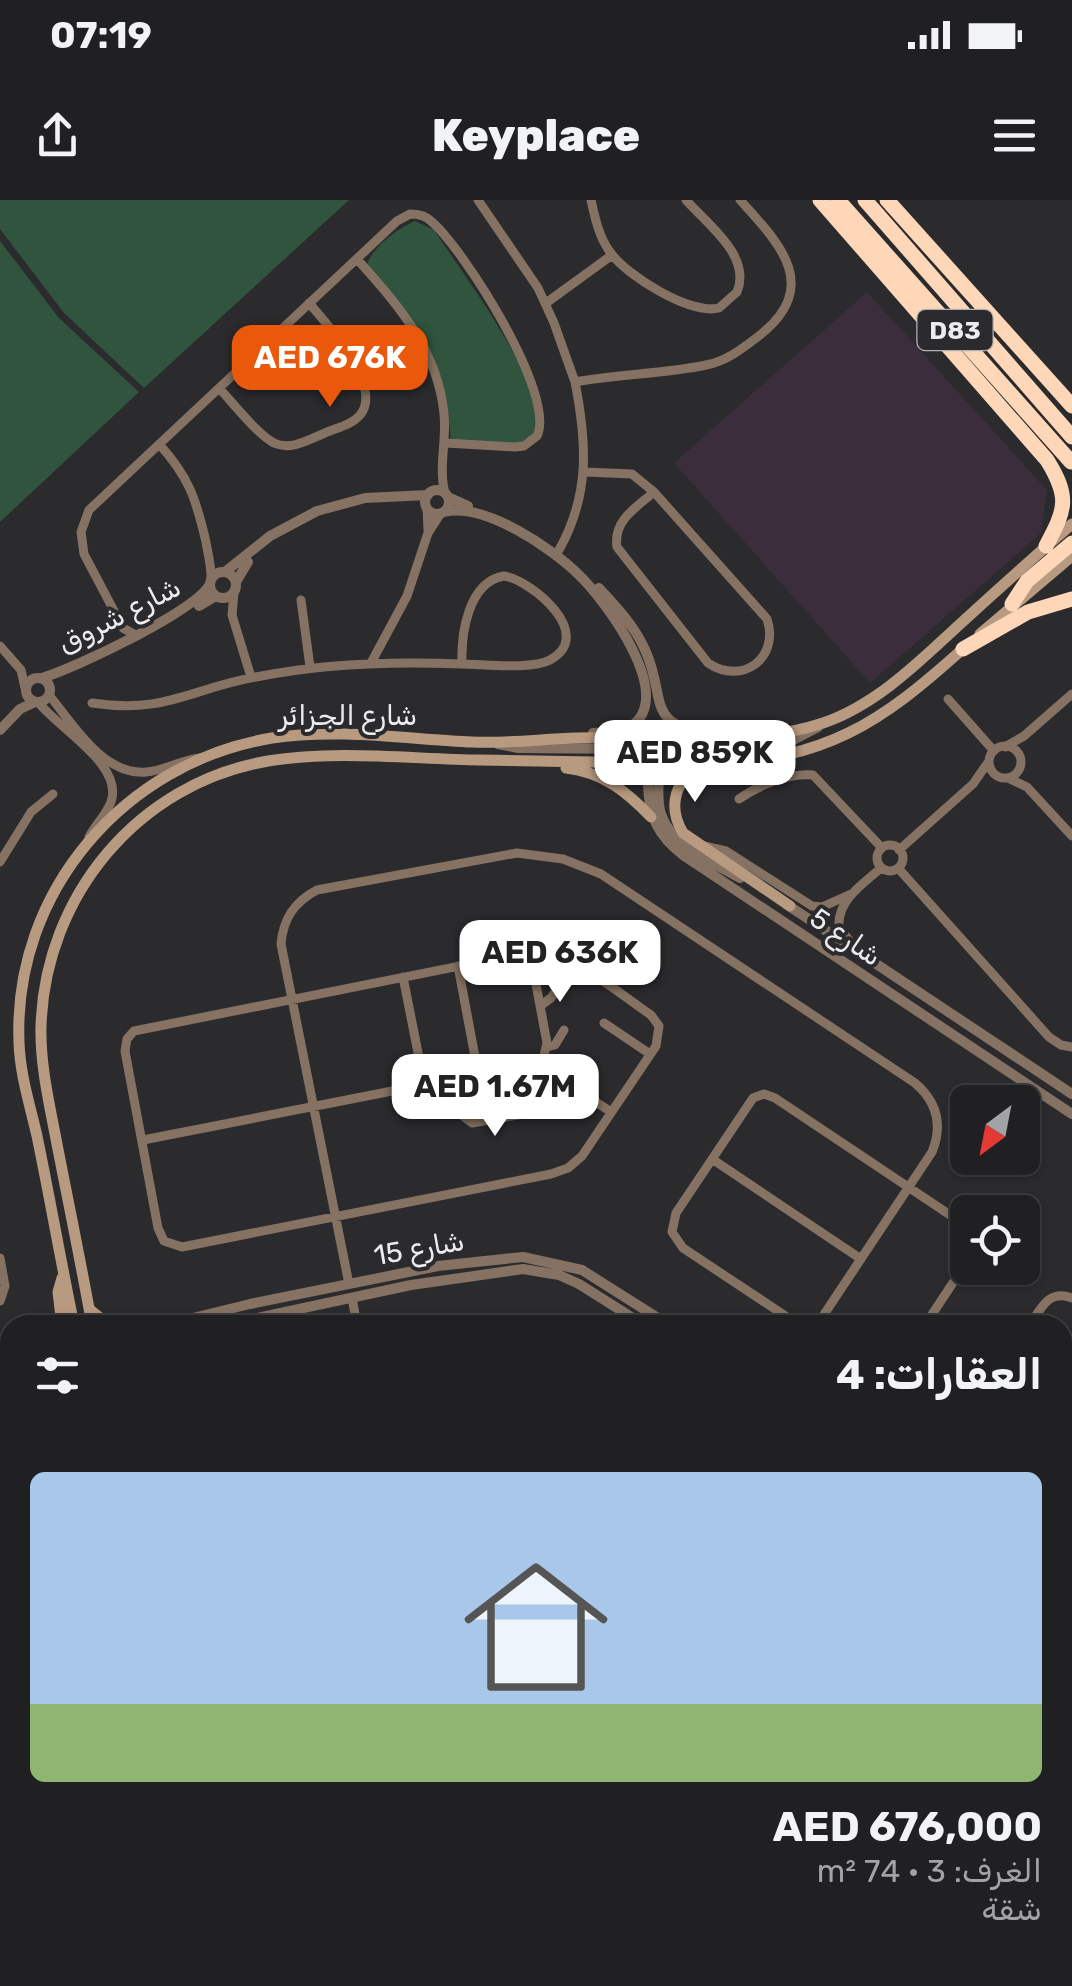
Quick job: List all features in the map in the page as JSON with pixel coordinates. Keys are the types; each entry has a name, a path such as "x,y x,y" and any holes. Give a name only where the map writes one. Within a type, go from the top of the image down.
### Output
{"highway":[{"path":"820,200 1047,460 1060,483 1064,501 1061,517 1046,546"},
{"name":"D83","path":"838,200 1071,470"},
{"name":"D83","path":"864,200 1072,437"},
{"path":"887,200 1072,406"},
{"path":"1047,460 1071,470"},
{"path":"1012,604 1027,581 1072,543"},
{"path":"964,649 1028,612 1072,599"}],"main road":[{"name":"شارع الجزائر","path":"72,1315 22,1075 20,1009 27,960 59,883 88,840 140,792 202,758 255,742 300,736 495,742 716,738 776,733 825,722 868,700 913,667 1072,524"},
{"name":"شارع الجزائر","path":"90,1315 68,1167 42,1060 42,1014 48,968 62,924 104,854 135,824 172,796 198,783 268,762 325,757 708,764 772,759 836,741 893,708 1072,556"},
{"path":"518,761 593,774 627,793 651,817"},
{"path":"708,764 682,780 674,806 678,824 699,846 790,906"},
{"path":"61,1315 58,1292 63,1274"},
{"path":"89,1310 96,1315"}],"street":[{"path":"478,200 546,303 575,382 585,472 574,520 559,550"},
{"path":"591,200 601,236 612,256 630,274 695,308 711,310 726,304 740,284 738,260 686,200"},
{"path":"575,382 712,364 739,351 776,322 790,291 790,266 781,247 740,200"},
{"path":"136,636 123,628 84,554 81,532 89,510 403,217 417,214 430,219 488,300 528,369 542,420 531,442 516,448 446,443"},
{"path":"546,303 612,256"},
{"path":"357,259 404,313 426,351 442,402 446,443 442,477 412,586 371,663"},
{"path":"219,388 268,439 280,444 297,444 358,418 366,401 356,370 335,334 308,303"},
{"path":"159,444 192,490 210,561 210,583 232,615 251,678"},
{"path":"585,472 632,474 654,492 767,619 768,649 756,665 736,673 708,663 621,554 616,538 620,522 654,492"},
{"path":"223,572 279,530 326,508 366,498 434,498 515,523 559,550 646,651 664,714 684,731 716,738"},
{"path":"434,498 433,513 459,510 484,517 542,546 581,577 615,613 637,659 646,690 644,710 636,723 626,729 574,738"},
{"path":"232,615 235,588 244,566 265,546 321,516 378,503 434,498 448,506 428,532"},
{"path":"210,561 235,588"},
{"name":"شارع شروق","path":"45,685 197,601 223,572"},
{"path":"92,704 119,708 154,706 251,678 310,667 371,663 462,664 549,660 565,642 564,622 520,582 510,577 493,579 470,608 462,664"},
{"name":"شارع شروق","path":"45,685 145,638 235,588"},
{"path":"300,600 310,667"},
{"path":"118,644 123,628"},
{"path":"0,646 21,670 45,685 105,760 128,771 153,771 202,758"},
{"path":"21,670 29,699 103,763 112,778 110,805 88,840"},
{"path":"0,722 31,679 45,685"},
{"path":"0,730 20,709 36,702 45,685"},
{"path":"899,850 973,784 991,756 1030,731 1072,694"},
{"path":"948,699 991,756 995,775"},
{"path":"56,724 60,716 66,715"},
{"path":"495,742 518,748 635,749 652,760 768,745 802,736 825,722"},
{"path":"1008,778 1016,773 1030,731"},
{"path":"1005,747 1015,750 1027,787"},
{"path":"651,817 652,760"},
{"name":"شارع 5","path":"652,760 662,819 688,847 790,906 1072,1094"},
{"path":"739,799 765,784 812,775 822,781 882,848"},
{"path":"973,784 995,775 1027,787 1072,836"},
{"path":"0,862 27,817 53,794"},
{"name":"شارع 5","path":"651,817 666,841 683,855 1072,1113"},
{"path":"891,845 899,850 902,859 898,868 881,868 877,860 882,848 891,845"},
{"path":"699,846 730,852 807,905 822,906 851,894 881,868"},
{"path":"348,1284 281,944 283,928 292,909 316,890 505,854 542,854 578,863 616,884 916,1084 930,1099 938,1131 932,1152 824,1315"},
{"path":"898,868 1049,1037 1072,1047"},
{"path":"851,894 838,922 844,936 861,954"},
{"path":"530,952 547,1047 540,1067"},
{"path":"530,952 549,954 574,964 656,1020 660,1032 653,1050 582,1156 560,1172 182,1247 169,1244 158,1228 125,1051 127,1040 140,1028 292,998 530,952"},
{"path":"540,1006 551,998 574,964"},
{"path":"458,966 478,1073"},
{"path":"404,977 424,1083"},
{"path":"604,1024 653,1050"},
{"path":"547,1047 564,1030"},
{"path":"143,1140 526,1065 561,1078 611,1112"},
{"path":"1029,1065 1072,1082"},
{"path":"456,1077 464,1117 472,1123 535,1112 561,1078"},
{"path":"784,1315 678,1244 671,1225 753,1098 764,1094 774,1098 950,1215"},
{"path":"712,1159 862,1259"},
{"name":"شارع 15","path":"209,1315 438,1266 507,1257 538,1258 568,1265 608,1285 652,1315"},
{"path":"0,1258 5,1286 0,1300"},
{"path":"410,1285 439,1275 442,1269 438,1266"},
{"name":"شارع 15","path":"271,1315 497,1271 544,1272 587,1288 629,1315"},
{"path":"932,1315 951,1285"},
{"path":"1037,1315 1049,1298 1061,1294 1072,1298"},
{"path":"352,1298 355,1315"}],"shaded area":[{"path":"867,292 1047,490 1041,533 870,683 674,463"}],"green space":[{"path":"0,200 349,200 144,388 64,313 0,229"},
{"path":"415,221 434,230 516,357 537,409 537,428 523,446 451,440 447,403 430,354 366,269 378,247"},
{"path":"0,241 59,318 139,392 0,522"}]}
